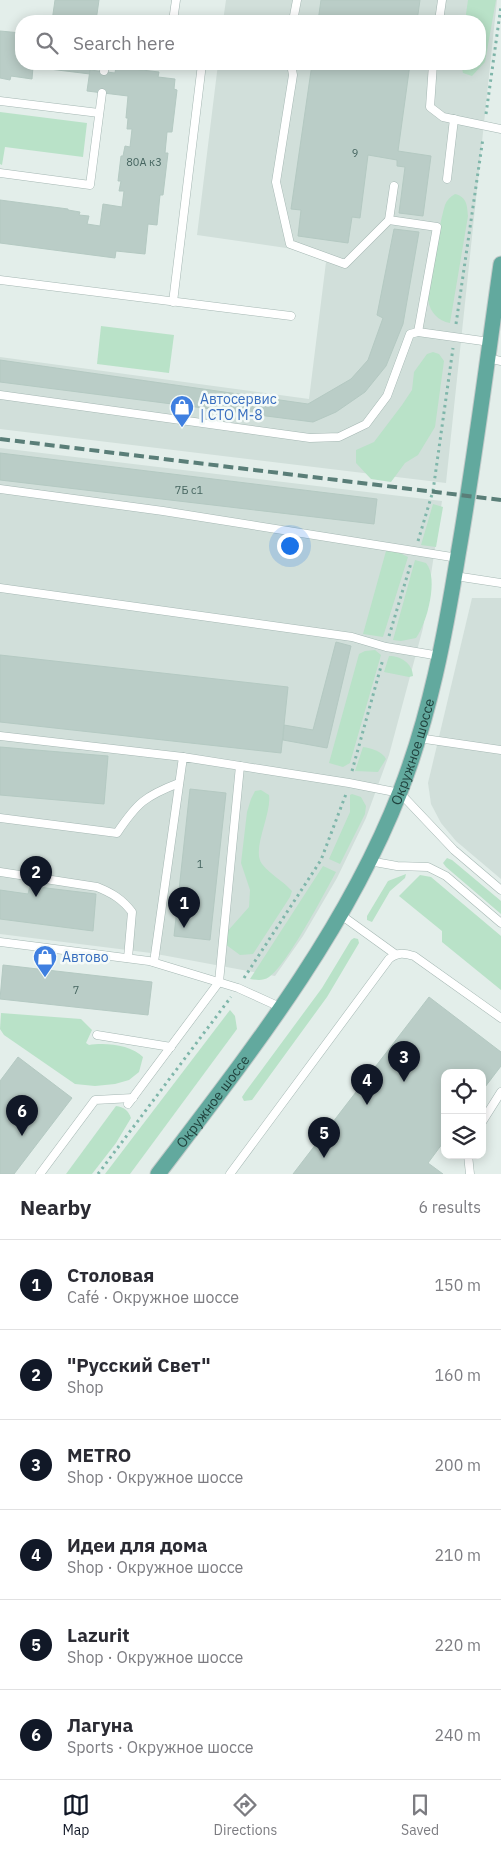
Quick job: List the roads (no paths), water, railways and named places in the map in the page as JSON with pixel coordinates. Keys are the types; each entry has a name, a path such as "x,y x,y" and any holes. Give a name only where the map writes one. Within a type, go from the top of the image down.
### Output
{"main road":[{"name":"Окружное шоссе","path":"158,1174 280,1007 341,914 370,860 400,793 418,738 440,656 494,359 490,342 500,271"}],"lane":[{"path":"174,15 176,0"},
{"path":"295,15 297,0"},
{"path":"440,15 442,0"},
{"path":"173,302 201,70"},
{"path":"292,70 293,75 276,182 290,244 345,264 389,220 394,186"},
{"path":"433,70 430,107 443,117 501,129"},
{"path":"0,174 90,185 102,93"},
{"path":"0,101 99,113"},
{"path":"447,180 454,119"},
{"path":"389,220 438,227 418,332"},
{"path":"0,280 291,316"},
{"path":"0,394 310,438 339,437 366,424 388,396 410,334 418,332 490,342"},
{"path":"0,489 163,511 458,558"},
{"path":"455,576 501,583"},
{"path":"0,588 352,637 386,647 440,656"},
{"path":"0,736 183,757 349,783 400,793 454,850 501,890"},
{"path":"418,738 501,750"},
{"path":"154,962 183,757"},
{"path":"40,1174 95,1100 131,1101 219,982 240,766"},
{"path":"0,818 117,833 133,809 151,794 179,783"},
{"path":"370,860 396,866 428,867 446,876 501,923"},
{"path":"0,872 97,887 111,892 124,901 132,912 128,958"},
{"path":"341,914 395,954"},
{"path":"0,942 154,962 238,988 280,1007"},
{"path":"230,1174 389,959 395,954 404,953 414,956 501,1018"},
{"path":"97,1035 171,1048"},
{"path":"486,1116 501,1092"},
{"path":"468,1159 470,1174"}],"railway":[{"path":"0,439 501,500"}],"place":[{"name":"Автосервис | СТО М-8","path":"182,428"},
{"name":"\"Русский Свет\"","path":"36,897"},
{"name":"Столовая","path":"184,928"},
{"name":"Автово","path":"45,978"},
{"name":"METRO","path":"404,1082"},
{"name":"Идеи для дома","path":"367,1105"},
{"name":"Лагуна","path":"22,1136"},
{"name":"Lazurit","path":"324,1158"}]}
